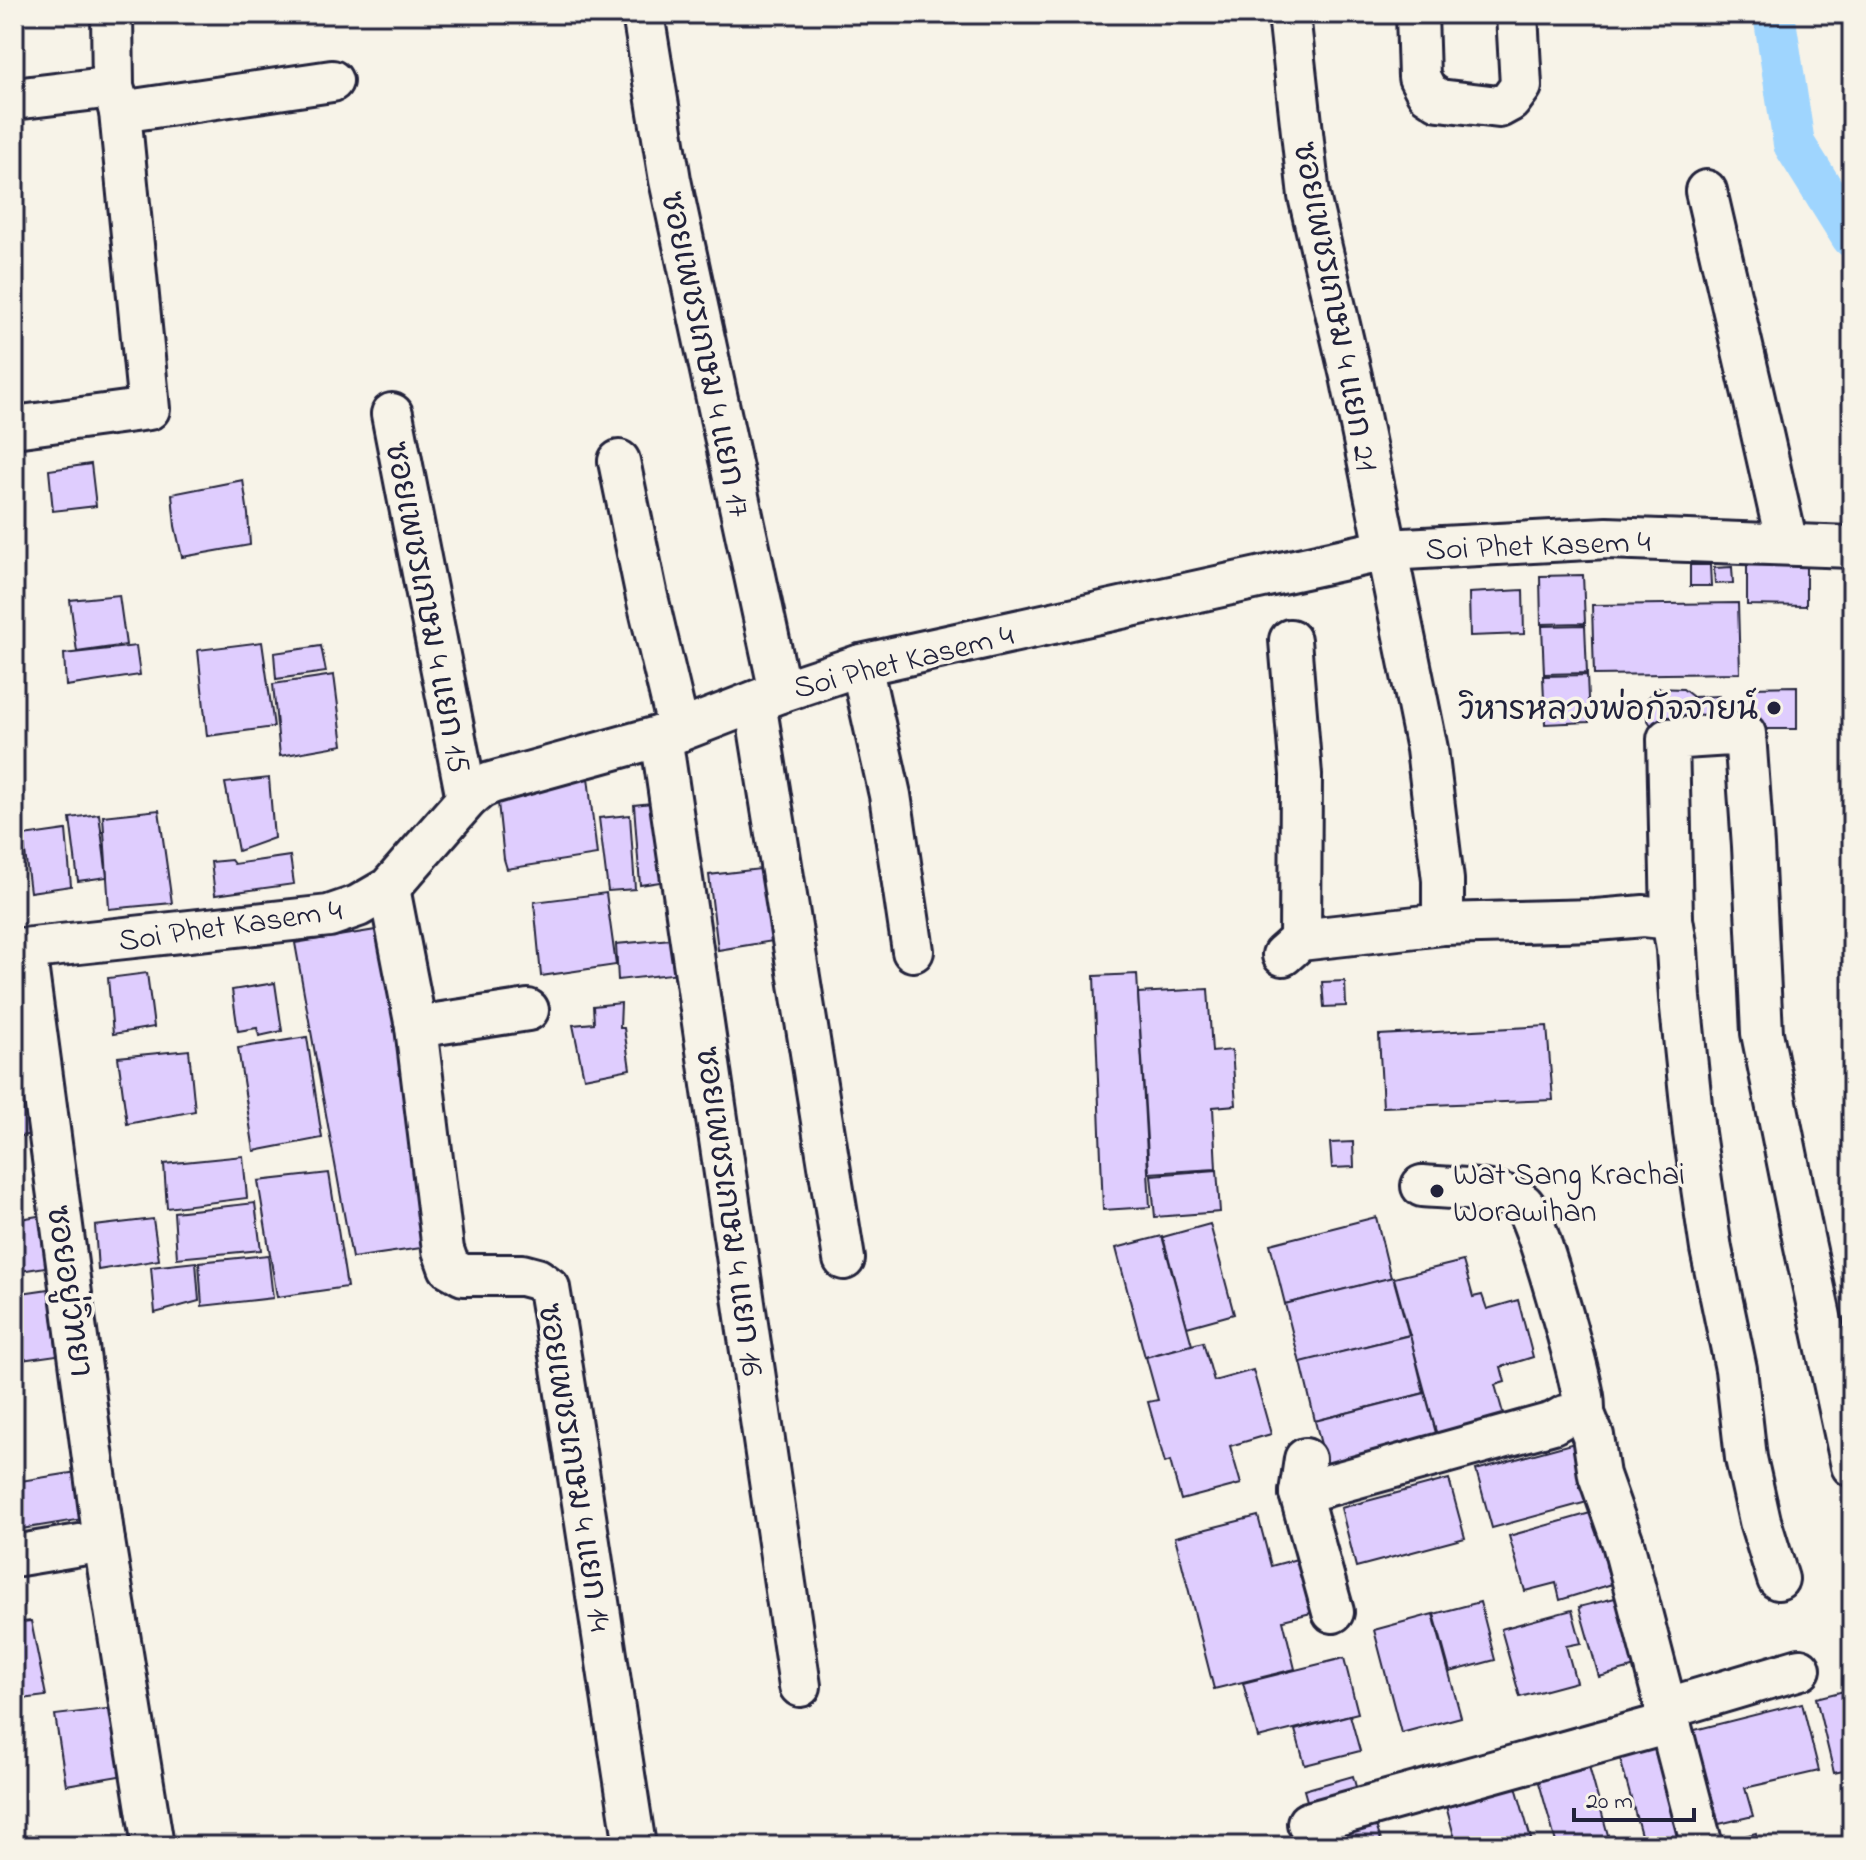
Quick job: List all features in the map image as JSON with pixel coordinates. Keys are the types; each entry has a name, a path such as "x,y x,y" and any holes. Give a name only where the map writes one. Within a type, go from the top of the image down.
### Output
{"street":[{"path":"14,427 149,409 116,99 112,14"},
{"name":"ซอยเพชรเกษม 4 แยก 17","path":"643,14 670,180 767,697 844,1259"},
{"name":"ซอยเพชรเกษม 4 แยก 21","path":"1289,14 1309,196 1351,376 1427,749 1443,880 1443,924"},
{"path":"1417,14 1419,77 1427,92 1439,100 1499,107 1510,101 1521,86 1517,14"},
{"path":"14,99 116,99 332,81"},
{"path":"1706,191 1787,544"},
{"name":"ซอยเพชรเกษม 4 แยก 15","path":"392,414 467,799"},
{"name":"ซอยเพชรเกษม 4 แยก 16","path":"619,461 647,597 670,733 800,1686"},
{"name":"Soi Phet Kasem 4","path":"19,949 329,916 358,906 389,888 480,788 670,733 861,665 1386,550 1607,538 1852,547"},
{"path":"1290,640 1301,775 1292,948 1443,924 1644,916 1672,919"},
{"path":"861,665 890,795 913,951"},
{"path":"1778,1579 1760,1521 1746,1458 1736,1369 1711,1249 1694,1133 1672,919 1668,739 1745,734 1762,1033 1852,1466"},
{"name":"ซอยเพชรเกษม 4 แยก 14","path":"389,888 416,1027 443,1250 449,1267 463,1275 522,1275 537,1279 549,1288 635,1846"},
{"name":"ซอยอยู่วิทยา","path":"19,949 104,1541 153,1846"},
{"path":"416,1027 528,1010"},
{"path":"1422,1186 1504,1194 1525,1205 1532,1217 1571,1350 1584,1414 1593,1436 1599,1475 1623,1543 1702,1846"},
{"path":"1333,1612 1302,1476 1584,1414"},
{"path":"14,1556 104,1541"},
{"path":"1308,1823 1667,1716 1800,1669"}],"building":[{"path":"91,464 96,506 53,511 49,470"},
{"path":"243,480 250,545 182,557 172,494"},
{"path":"1690,565 1710,565 1711,586 1690,586"},
{"path":"1747,565 1806,566 1806,606 1747,605"},
{"path":"1732,567 1733,583 1715,584 1714,568"},
{"path":"1583,575 1585,623 1541,624 1540,576"},
{"path":"1523,590 1524,634 1470,636 1469,593"},
{"path":"119,595 126,645 77,652 70,600"},
{"path":"1738,603 1740,673 1594,675 1592,605"},
{"path":"1585,625 1587,673 1544,674 1542,626"},
{"path":"262,642 274,727 207,736 198,650"},
{"path":"136,646 140,675 66,686 64,654"},
{"path":"321,646 326,672 276,679 274,653"},
{"path":"334,675 343,745 280,756 273,684"},
{"path":"1587,675 1589,722 1545,724 1543,676"},
{"name":"วิหารหลวงพ่อกัจจายน์","path":"1797,686 1797,729 1750,729 1750,687"},
{"path":"1657,688 1683,689 1692,696 1694,722 1654,730 1647,719 1648,697"},
{"path":"1719,696 1720,720 1696,721 1694,697"},
{"path":"588,777 597,855 507,869 497,793"},
{"path":"269,778 274,838 238,851 225,783"},
{"path":"670,801 680,879 640,885 634,805"},
{"path":"159,810 172,903 109,909 103,816"},
{"path":"99,814 107,877 78,881 70,818"},
{"path":"630,815 635,889 608,891 599,818"},
{"path":"66,830 71,886 30,892 23,836"},
{"path":"290,856 294,884 215,895 211,862 231,860 234,864"},
{"path":"760,869 773,941 718,950 709,875"},
{"path":"606,893 616,965 541,976 534,902"},
{"path":"382,929 435,1246 352,1258 295,943"},
{"path":"683,938 689,972 618,980 616,944"},
{"path":"147,973 154,1027 113,1034 108,978"},
{"path":"1137,974 1150,1207 1103,1210 1094,976"},
{"path":"1345,981 1346,1006 1324,1007 1322,982"},
{"path":"275,983 282,1031 259,1036 257,1028 238,1031 232,990"},
{"path":"1208,989 1212,1052 1232,1050 1236,1105 1213,1107 1216,1169 1149,1173 1138,993"},
{"path":"621,1003 620,1028 624,1028 630,1069 584,1078 573,1025 594,1023 593,1006"},
{"path":"1547,1026 1553,1100 1383,1107 1379,1035"},
{"path":"307,1037 322,1138 254,1151 238,1048"},
{"path":"189,1050 195,1111 127,1124 118,1057"},
{"path":"36,1070 46,1132 14,1137 14,1074"},
{"path":"1353,1142 1354,1167 1332,1168 1330,1143"},
{"path":"243,1156 247,1198 167,1208 164,1164"},
{"path":"1217,1170 1220,1212 1155,1217 1151,1175"},
{"path":"329,1173 347,1287 277,1297 258,1181"},
{"path":"255,1203 261,1250 177,1258 174,1212"},
{"path":"44,1215 58,1265 14,1272 14,1220"},
{"path":"1376,1217 1391,1278 1285,1304 1270,1244"},
{"path":"153,1219 159,1260 98,1270 95,1226"},
{"path":"1210,1224 1234,1314 1187,1327 1163,1237"},
{"path":"1162,1236 1192,1345 1145,1357 1116,1248"},
{"path":"268,1255 273,1298 202,1306 199,1262"},
{"path":"1463,1261 1473,1297 1482,1295 1487,1309 1518,1300 1533,1357 1501,1367 1505,1382 1495,1385 1505,1420 1439,1443 1394,1278"},
{"path":"196,1262 199,1301 155,1313 151,1267"},
{"path":"1393,1277 1409,1335 1300,1363 1285,1304"},
{"path":"49,1289 57,1355 14,1361 14,1294"},
{"path":"1410,1335 1424,1393 1315,1421 1301,1362"},
{"path":"1203,1342 1214,1381 1253,1370 1271,1434 1230,1446 1241,1484 1181,1500 1170,1461 1165,1463 1148,1402 1158,1400 1146,1357"},
{"path":"1425,1393 1439,1444 1328,1472 1315,1421"},
{"path":"1582,1441 1598,1499 1492,1528 1476,1470"},
{"path":"90,1470 95,1517 15,1530 14,1482"},
{"path":"1449,1479 1465,1538 1356,1567 1341,1508"},
{"path":"1608,1508 1624,1561 1606,1566 1612,1584 1560,1600 1556,1583 1525,1591 1509,1536"},
{"path":"1258,1516 1271,1566 1297,1559 1311,1613 1283,1620 1295,1669 1214,1689 1175,1537"},
{"path":"1631,1594 1650,1663 1599,1677 1579,1607"},
{"path":"1480,1602 1495,1660 1450,1672 1434,1614"},
{"path":"1572,1610 1581,1643 1566,1646 1576,1682 1520,1697 1501,1629"},
{"path":"1433,1614 1461,1717 1401,1733 1374,1630"},
{"path":"31,1621 46,1696 14,1700 14,1623"},
{"path":"1344,1658 1358,1713 1258,1738 1243,1683"},
{"path":"1852,1689 1852,1769 1834,1773 1816,1698"},
{"path":"1802,1703 1819,1771 1745,1788 1753,1816 1702,1828 1679,1734"},
{"path":"114,1708 125,1775 66,1785 55,1715"},
{"path":"1350,1715 1360,1751 1305,1765 1295,1730"},
{"path":"1668,1737 1694,1833 1644,1846 1618,1751"},
{"path":"1587,1759 1611,1846 1557,1846 1536,1772"},
{"path":"1353,1776 1361,1805 1312,1819 1304,1790"},
{"path":"1513,1776 1533,1846 1476,1846 1474,1838 1456,1843 1443,1795"},
{"path":"1372,1814 1383,1846 1308,1846 1305,1836"},
{"path":"1756,1833 1760,1846 1711,1846 1711,1845"},
{"path":"1840,1841 1841,1846 1818,1846"}],"waterway":[{"path":"1774,14 1794,144 1852,237"}],"place":[{"name":"วิหารหลวงพ่อกัจจายน์","path":"1774,708"},
{"name":"Wat Sang Krachai Worawihan","path":"1437,1191"}]}
